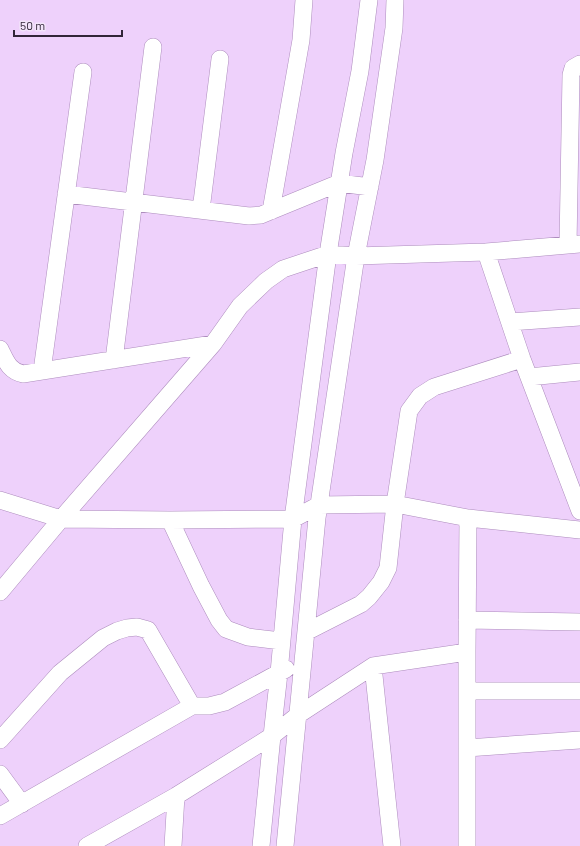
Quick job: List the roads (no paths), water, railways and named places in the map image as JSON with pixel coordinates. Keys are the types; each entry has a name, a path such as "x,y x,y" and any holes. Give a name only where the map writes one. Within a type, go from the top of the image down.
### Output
{"street":[{"path":"271,211 301,40 304,0"},
{"path":"261,846 279,673 292,519 328,254 339,183 360,71 369,0"},
{"path":"285,846 319,505 356,256 377,145 395,8 367,17"},
{"path":"114,360 153,47"},
{"path":"201,210 220,59"},
{"path":"0,592 61,519 213,344 240,306 266,281 283,270 328,254 356,256 486,252 574,245 571,75 573,68 580,64"},
{"path":"42,371 83,72"},
{"path":"66,194 249,216 261,215 339,183 370,187"},
{"path":"486,252 522,359 580,511"},
{"path":"510,322 580,317"},
{"path":"0,349 9,367 16,373 23,374 213,344"},
{"path":"306,632 361,604 369,597 381,582 388,568 395,504 409,411 420,396 434,387 522,359"},
{"path":"529,378 580,372"},
{"path":"0,500 61,519 292,519 319,505 395,504 468,518 580,530"},
{"path":"467,846 466,652 468,518"},
{"path":"170,520 201,586 219,620 226,629 248,637 281,641"},
{"path":"467,620 580,622"},
{"path":"0,740 60,673 103,638 127,628 137,627 148,630 192,706"},
{"path":"90,845 176,796 272,736 298,715 373,666 466,652"},
{"path":"0,816 192,706 209,706 225,702 303,660"},
{"path":"373,666 392,846"},
{"path":"467,691 580,691"},
{"path":"467,748 580,740"},
{"path":"0,774 22,804"},
{"path":"173,846 176,796"}]}
